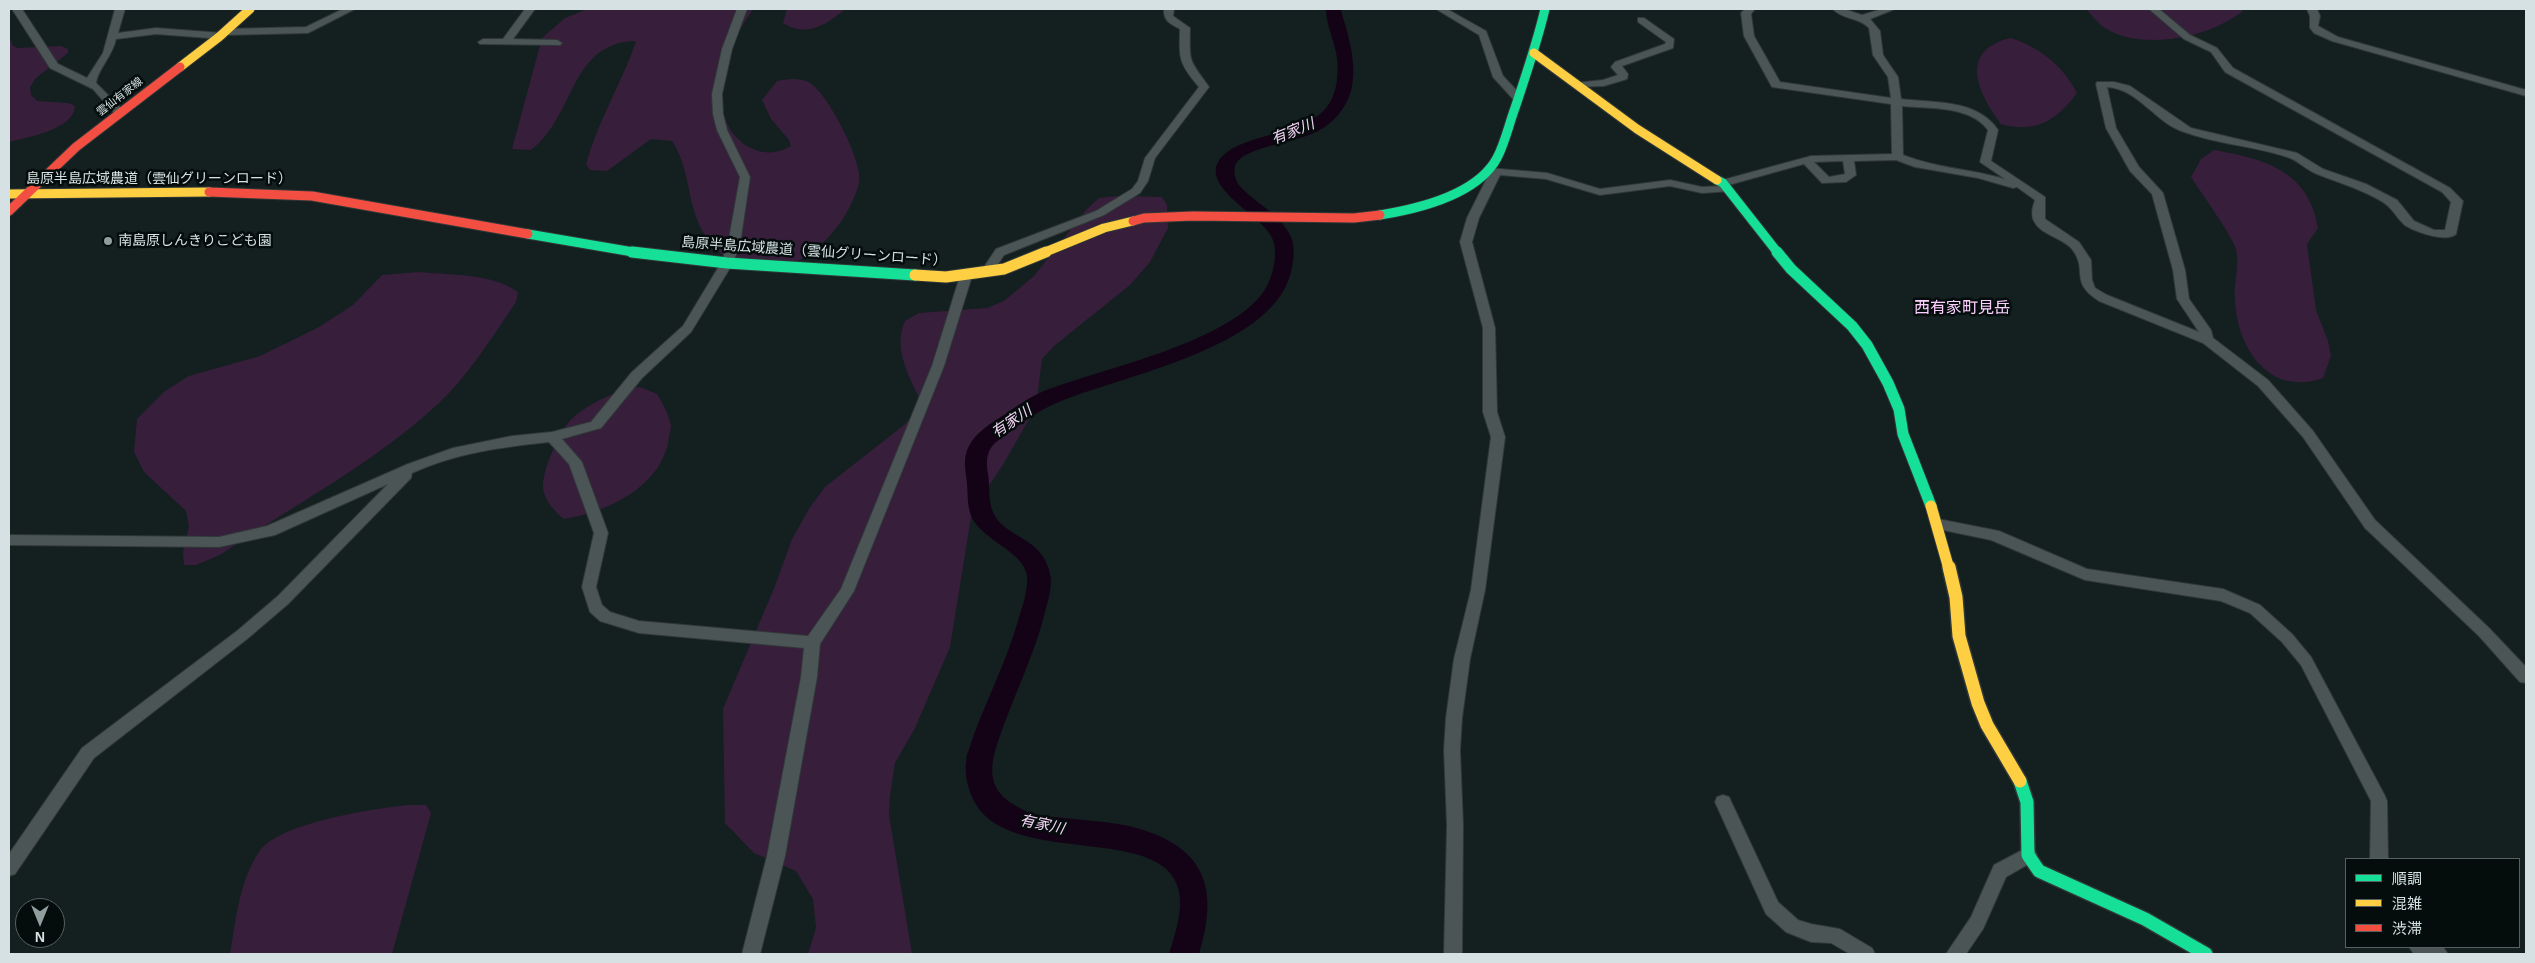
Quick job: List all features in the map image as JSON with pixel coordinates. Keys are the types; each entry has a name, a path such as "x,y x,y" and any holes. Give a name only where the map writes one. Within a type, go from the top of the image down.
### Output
{"street":[{"path":"17,9 54,66 91,83 120,112"},
{"path":"91,83 92,76 108,53 120,9"},
{"name":"雲仙有家線","path":"9,211 25,194 120,112 224,34 250,9"},
{"path":"112,37 156,31 224,34 308,30 350,9"},
{"path":"506,42 530,9"},
{"path":"9,540 219,542 270,531 413,467 458,451 512,441 552,437 596,425 637,375 687,329 726,263 734,244 745,177 722,130 718,114 717,94 727,49 742,9"},
{"path":"986,273 1000,252 1100,213 1136,191 1143,181 1150,158 1204,87 1187,66 1184,54 1185,28 1172,21 1168,16 1169,9"},
{"path":"1441,9 1483,33 1498,77 1518,97"},
{"name":"島原半島広域農道（雲仙グリーンロード）","path":"9,194 282,193 338,199 462,223 646,254 726,263 926,277 966,276 1020,264 1104,228 1144,218 1193,216 1378,217 1426,207 1459,192 1492,171 1502,149 1534,53 1545,9"},
{"path":"1750,9 1746,13 1748,36 1776,85 1829,91 1852,97 1894,100 1972,111 1987,120 1993,130 1986,162 2041,199 2038,209 2039,219 2044,225 2075,245 2085,260 2086,280 2090,290 2103,298 2207,340 2263,383 2308,434 2370,524 2484,632 2526,677"},
{"path":"1838,9 1845,14 1864,18 1890,9"},
{"path":"2154,9 2187,37 2214,50 2229,70 2446,190 2457,201 2450,234 2432,233 2410,223 2393,202 2362,186 2319,171 2293,155 2187,130 2172,124 2144,97 2122,86 2101,84 2111,128 2134,169 2156,193 2179,270 2183,299 2205,330 2207,340"},
{"path":"2312,9 2315,16 2313,26 2317,31 2335,39 2526,93"},
{"path":"1864,18 1876,30 1877,51 1894,80 1894,100 1899,134 1899,152 1897,157"},
{"path":"1578,85 1604,83 1623,77 1616,68 1618,64 1670,46 1671,41 1641,20"},
{"path":"483,42 557,43"},
{"path":"1534,53 1637,129 1726,186 1769,244 1791,269 1852,326 1867,345 1892,392 1899,410 1903,434 1938,524 1956,597 1958,636 1978,703 1988,725 2019,777 2027,802 2028,855 2039,871 2145,919 2206,954"},
{"path":"1453,954 1455,824 1452,750 1454,718 1462,659 1478,590 1498,437 1490,412 1489,328 1466,242 1473,218 1492,171 1547,176 1600,192 1670,183 1702,190 1726,186 1806,160 1828,157 1897,157 1914,164 1979,175 2010,185 2024,186"},
{"path":"1806,160 1826,181 1846,179 1852,175 1848,158"},
{"path":"1100,213 1104,228"},
{"path":"751,954 776,856 789,793 810,677 812,643 848,591 938,366 966,276"},
{"path":"552,437 575,462 601,533 589,587 595,608 605,618 621,624 639,627 812,643"},
{"path":"9,868 88,753 263,618 324,559 413,467"},
{"path":"1938,524 1994,535 2085,574 2223,595 2255,609 2287,638 2306,661 2378,801 2379,858"},
{"path":"1723,802 1772,908 1792,926 1810,933 1834,935 1866,954"},
{"path":"1955,954 1977,923 2000,871 2028,855"},
{"path":"2421,948 2439,954"}],"shaded area":[{"path":"588,9 753,9 734,40 724,66 722,95 724,115 734,135 741,142 757,150 774,152 791,146 789,140 771,119 762,100 777,81 794,79 806,81 826,100 843,130 856,160 859,183 851,205 838,225 822,243 804,258 783,267 761,270 739,265 718,251 699,225 684,168 672,141 651,139 607,171 590,170 586,164 591,148 630,58 636,42 633,41 612,45 596,55 584,69 545,136 531,150 512,149 542,38 565,18"},
{"path":"787,9 845,9 831,20 816,28 799,29 783,23"},
{"path":"2086,9 2242,9 2242,12 2206,31 2177,38 2146,40 2117,34 2105,28"},
{"path":"9,36 13,46 17,48 61,46 68,49 68,53 36,78 30,87 31,95 37,101 68,103 75,106 73,114 58,127 38,135 9,142"},
{"path":"2010,38 2041,52 2050,59 2065,74 2077,93 2062,111 2035,126 2013,127 2001,124 1985,99 1980,87 1977,74 1978,63 1983,53 1994,44"},
{"path":"2214,150 2250,158 2282,171 2295,181 2305,193 2313,209 2318,228 2307,244 2316,310 2328,341 2331,356 2323,378 2304,382 2287,381 2273,375 2260,365 2250,352 2237,320 2235,289 2237,255 2234,243 2191,177 2201,159"},
{"path":"1119,196 1162,197 1167,205 1168,228 1150,262 1130,285 1054,346 1042,359 1036,407 1004,463 972,511 950,647 915,728 895,763 889,815 912,954 808,954 816,928 813,899 796,871 754,853 725,823 723,709 775,586 792,539 810,507 825,487 904,425 913,415 919,398 903,360 901,350 902,331 905,321 919,313 987,308 1004,301 1034,276 1087,209 1099,198"},
{"path":"419,272 470,276 496,281 518,292 516,302 460,381 413,426 332,484 220,555 196,565 184,565 183,552 189,526 186,511 144,472 134,452 137,419 165,391 189,376 260,356 319,327 353,305 382,275"},
{"path":"640,387 657,394 671,424 665,454 656,470 645,483 615,503 598,510 564,519 545,497 543,481 555,445 564,429 574,417 601,399 631,388"},
{"path":"409,805 426,805 431,813 392,954 230,954 239,902 247,876 259,852 269,842 285,833 328,819"}],"waterway":[{"name":"有家川","path":"1184,954 1194,915 1193,891 1189,879 1172,858 1151,846 1128,839 1051,830 1027,824 1005,815 987,799 982,790 978,772 980,755 1022,649 1035,606 1039,575 1029,554 999,534 983,517 979,504 976,457 983,441 1004,425 1043,401 1198,344 1246,320 1266,302 1276,287 1281,274 1284,253 1282,239 1275,227 1230,186 1226,177 1226,167 1231,158 1246,149 1298,134 1314,127 1328,117 1337,105 1343,91 1345,59 1334,9"}],"traffic: fast":[{"path":"1380,215 1413,209 1445,199 1473,183 1497,159 1534,53 1545,9"},
{"path":"1717,180 1723,183 1791,269 1852,326 1867,345 1888,383 1899,409 1903,434 1931,506"},
{"path":"528,234 646,254 727,263 915,275"},
{"path":"2020,781 2027,802 2028,855 2039,871 2145,919 2206,954"}],"traffic: slow":[{"path":"180,67 219,37 250,9"},
{"path":"1534,53 1637,129 1717,180"},
{"path":"9,194 209,192"},
{"path":"915,275 946,277 1004,269 1104,228 1133,221"},
{"path":"1931,506 1938,524 1956,597 1959,636 1978,703 1987,725 2020,781"}],"traffic: jam":[{"path":"9,211 76,147 180,67"},
{"path":"209,192 312,196 528,234"},
{"path":"1133,221 1144,218 1193,216 1354,218 1380,215"}],"place":[{"name":"南島原しんきりこども園","path":"108,241"}],"district":[{"name":"西有家町見岳","path":"1962,309"}]}
